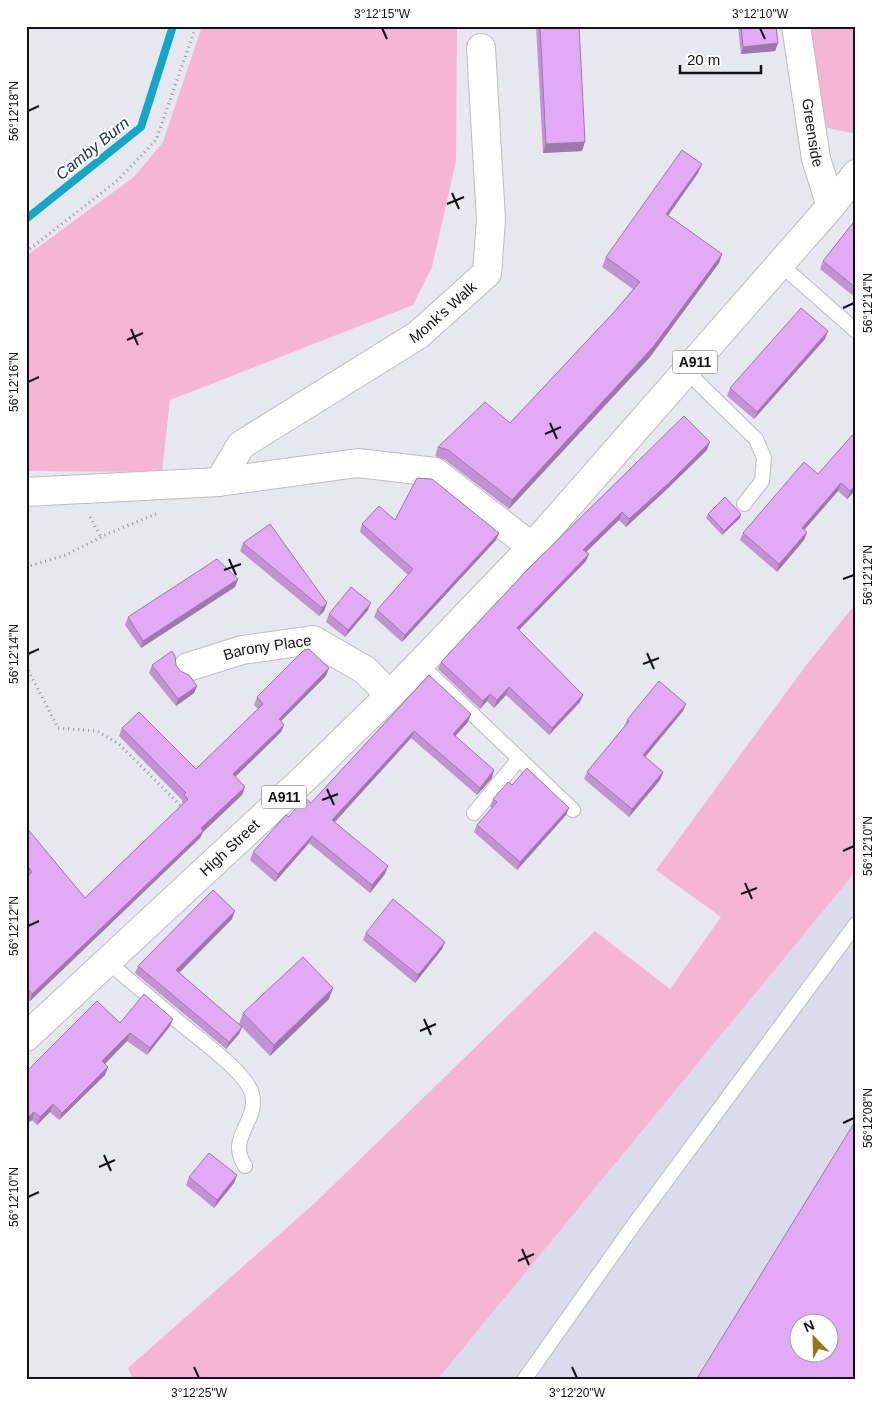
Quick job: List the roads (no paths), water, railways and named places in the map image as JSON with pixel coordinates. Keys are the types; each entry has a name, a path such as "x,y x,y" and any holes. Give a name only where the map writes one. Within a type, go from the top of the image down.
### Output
{"street":[{"name":"Greenside","path":"796,26 816,159 831,206"},
{"name":"Monk's Walk","path":"219,482 241,445 418,334 487,273 491,220 482,48"},
{"name":"A911","path":"532,547 831,206 856,174"},
{"path":"26,492 219,482 358,463 435,472 532,547"},
{"name":"High Street","path":"26,1037 307,776 390,695 532,547"},
{"name":"Barony Place","path":"188,667 242,650 313,640 365,670 390,695"}],"lane":[{"path":"780,264 856,331"},
{"path":"686,372 756,439 764,458 762,481 744,504"},
{"path":"420,664 573,810"},
{"path":"474,813 519,759"},
{"path":"524,1380 634,1223 856,924"},
{"path":"107,961 214,1051 247,1083 254,1103 251,1116 239,1142 238,1150 245,1166"}],"waterway":[{"name":"Camby Burn","path":"26,219 141,127 173,26"}]}
